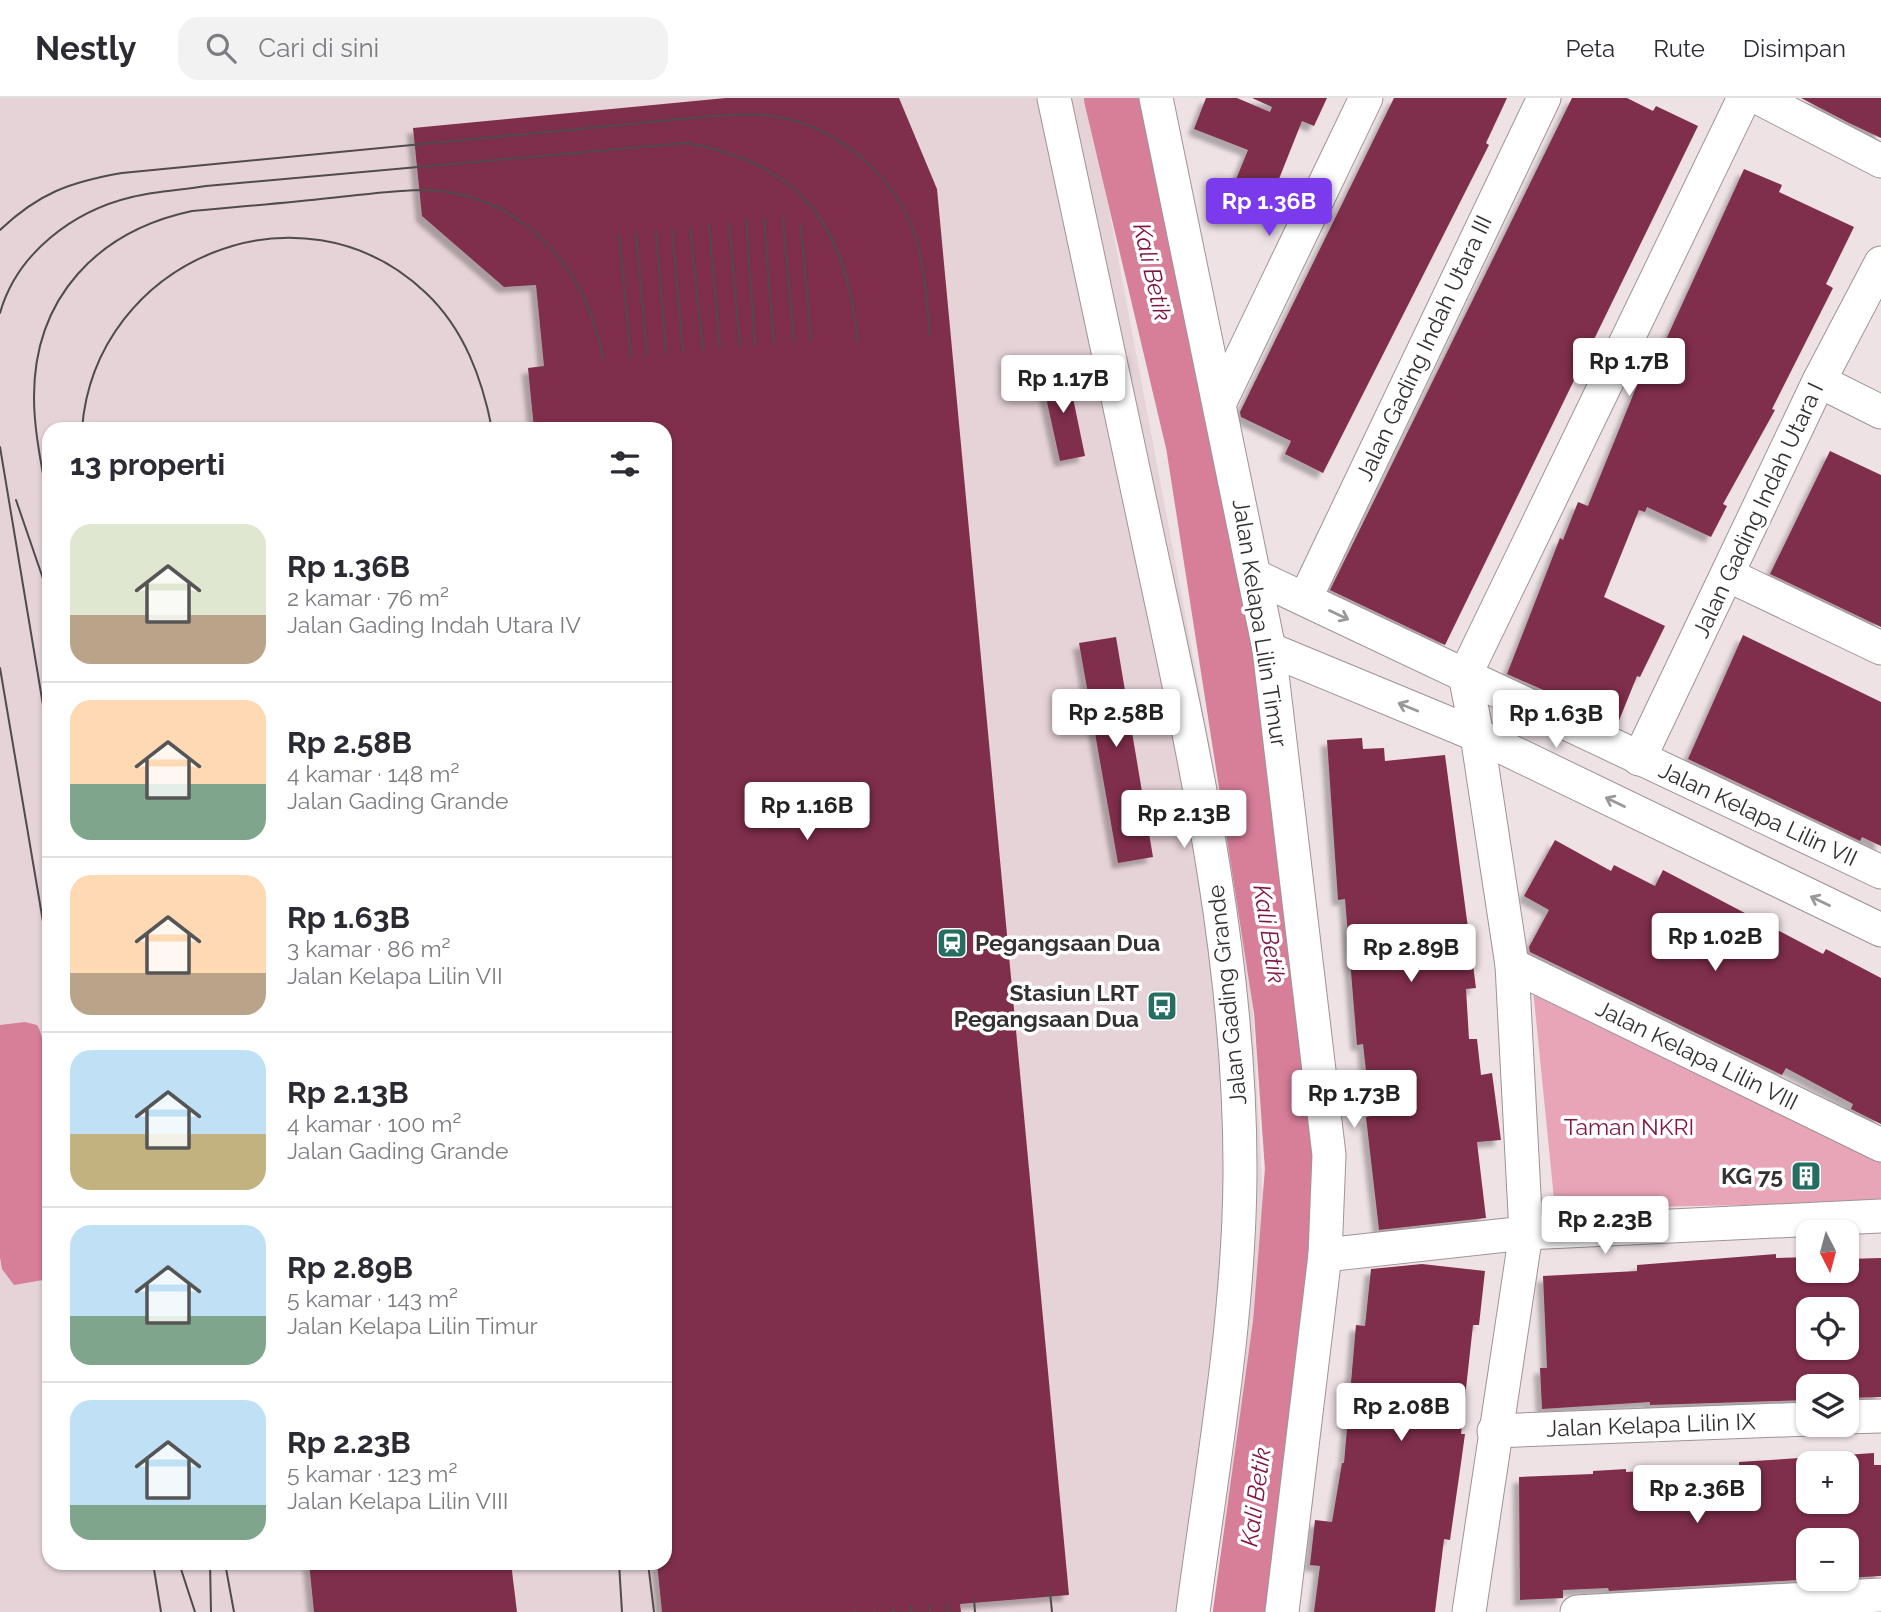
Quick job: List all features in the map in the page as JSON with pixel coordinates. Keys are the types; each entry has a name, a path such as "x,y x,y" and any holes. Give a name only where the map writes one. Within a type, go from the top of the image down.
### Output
{"street":[{"name":"Jalan Gading Grande","path":"1054,98 1193,746 1214,863 1237,1067 1240,1177 1233,1302 1193,1612"},
{"path":"1160,114 1177,98"},
{"path":"1220,402 1366,98"},
{"name":"Jalan Gading Indah Utara III","path":"1305,599 1544,98"},
{"path":"1469,1612 1494,1431 1526,1233 1513,965 1465,675 1744,98"},
{"path":"1759,98 1881,161"},
{"name":"Jalan Kelapa Lilin Timur","path":"1160,114 1269,649 1329,1155 1325,1255 1282,1612"},
{"name":"Jalan Gading Indah Utara I","path":"1639,759 1819,382 1881,263"},
{"path":"1819,382 1881,412"},
{"path":"1728,575 1881,648"},
{"name":"Jalan Kelapa Lilin VII","path":"1255,576 1881,872"},
{"path":"1269,649 1477,735 1881,930"},
{"name":"Jalan Kelapa Lilin VIII","path":"1513,965 1881,1145"},
{"path":"1325,1255 1526,1233 1881,1216"},
{"path":"1859,1417 1881,1416"},
{"name":"Jalan Kelapa Lilin IX","path":"1494,1431 1796,1419"},
{"path":"1577,1612 1881,1595"}],"shaded area":[{"path":"0,98 1088,98 1250,959 1264,1218 1248,1384 1209,1612 0,1612"},
{"path":"25,1022 37,1025 42,1039 42,1280 14,1285 2,1269 0,1257 0,1025"}],"green space":[{"name":"Taman NKRI","path":"1533,989 1881,1161 1881,1202 1555,1209"}],"building":[{"path":"726,98 899,98 937,189 1069,1595 960,1604 961,1612 662,1612 658,1570 672,1570 672,422 533,422 528,368 544,366 536,285 504,287 422,216 413,128"},
{"path":"1206,98 1237,98 1270,112 1272,107 1252,98 1327,98 1314,126 1302,121 1265,214 1228,199 1248,150 1194,129"},
{"path":"1394,98 1507,98 1486,143 1489,145 1323,473 1285,454 1291,441 1241,417 1240,412"},
{"path":"1572,98 1627,98 1653,111 1656,106 1698,126 1445,645 1330,590"},
{"path":"1801,98 1881,98 1881,138 1849,123"},
{"path":"1744,169 1782,185 1779,192 1854,227 1826,284 1833,288 1772,409 1775,410 1723,504 1727,506 1711,537 1647,507 1645,512 1639,510 1604,597 1665,626 1640,677 1637,676 1618,723 1507,674 1560,538 1563,540 1578,502 1588,506 1640,378 1647,381"},
{"path":"1067,369 1085,456 1060,461 1041,375"},
{"path":"1830,451 1881,475 1881,627 1770,574"},
{"path":"1743,635 1881,702 1881,846 1862,837 1860,841 1688,759"},
{"path":"1116,637 1153,857 1118,863 1079,643"},
{"path":"1362,738 1363,749 1384,748 1385,761 1445,755 1476,988 1466,989 1469,1039 1477,1039 1481,1075 1492,1073 1501,1140 1477,1142 1486,1218 1379,1230 1366,1117 1371,1116 1363,1044 1357,1045 1345,899 1338,900 1327,740"},
{"path":"1555,840 1611,871 1614,865 1655,886 1663,870 1823,954 1826,949 1881,978 1881,1124 1851,1109 1853,1104 1786,1068 1782,1075 1530,952 1529,947 1549,910 1524,896"},
{"path":"1776,1254 1776,1258 1796,1257 1796,1283 1859,1283 1859,1259 1881,1258 1881,1397 1859,1398 1859,1374 1796,1374 1796,1400 1650,1405 1650,1402 1542,1409 1540,1368 1547,1368 1543,1276 1637,1271 1637,1265"},
{"path":"1422,1264 1485,1271 1479,1325 1473,1325 1461,1434 1465,1434 1450,1540 1444,1539 1435,1612 1314,1612 1320,1566 1310,1565 1315,1520 1332,1522 1344,1463 1356,1325 1365,1326 1371,1269"},
{"path":"1874,1453 1874,1465 1881,1465 1881,1576 1859,1577 1859,1528 1796,1528 1796,1580 1609,1591 1608,1588 1563,1590 1563,1598 1520,1600 1519,1477 1593,1474 1593,1471 1626,1469 1626,1472 1739,1466 1739,1462 1796,1458 1796,1514 1859,1514 1859,1454"},
{"path":"310,1570 512,1570 517,1612 314,1612"}],"waterway":[{"name":"Kali Betik","path":"1111,98 1193,445 1281,1011 1292,1169 1280,1323 1240,1612"}],"tram line":[{"path":"0,230 28,207 56,191 86,180 122,173 713,116 770,116 801,123 844,144 864,160 896,196 908,217 919,251 930,335"},
{"path":"0,313 8,291 20,272 50,238 89,213 132,197 206,186 686,143 727,153 761,167 789,185 812,207 829,234 843,266 858,342"},
{"path":"42,468 34,411 37,361 45,329 59,299 78,274 101,252 128,234 192,211 414,190 461,194 492,205 520,221 545,242 566,267 583,295 595,326 603,359"},
{"path":"783,218 794,341"},
{"path":"764,219 774,343"},
{"path":"746,220 755,345"},
{"path":"729,223 740,346"},
{"path":"709,225 720,348"},
{"path":"801,226 811,339"},
{"path":"690,228 703,350"},
{"path":"672,229 683,351"},
{"path":"656,231 666,352"},
{"path":"636,233 647,355"},
{"path":"619,235 631,356"},
{"path":"84,422 95,370 124,320 164,280 212,253 266,239 321,240 376,258 426,293 451,322 470,355 490,422"},
{"path":"0,447 42,699"},
{"path":"16,500 42,576"},
{"path":"0,668 42,916"},
{"path":"154,1570 161,1612"},
{"path":"181,1570 195,1612"},
{"path":"210,1570 211,1612"},
{"path":"226,1570 234,1612"},
{"path":"619,1570 622,1612"},
{"path":"649,1570 654,1612"},
{"path":"1050,1592 1052,1612"},
{"path":"974,1599 975,1612"},
{"path":"947,1604 948,1612"},
{"path":"930,1605 930,1612"},
{"path":"911,1606 911,1612"}],"place":[{"name":"Pegangsaan Dua","path":"952,943"},
{"name":"Stasiun LRT Pegangsaan Dua","path":"1162,1006"},
{"name":"KG 75","path":"1806,1176"}]}
